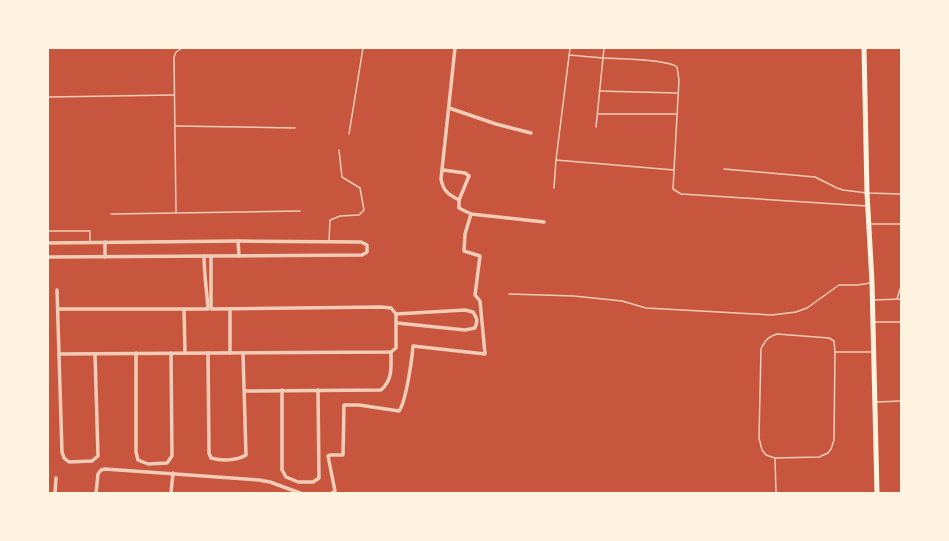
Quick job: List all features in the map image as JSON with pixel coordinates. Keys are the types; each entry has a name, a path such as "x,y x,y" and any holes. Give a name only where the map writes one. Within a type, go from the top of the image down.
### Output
{"main road":[{"path":"864,48 877,493"}],"street":[{"path":"455,48 441,179 442,187 459,200"},
{"path":"449,108 496,124 531,133"},
{"path":"443,170 465,173 469,176 459,200 460,208 471,214 544,222"},
{"path":"332,493 335,491 328,456 330,454 343,455 344,405 359,405 399,411 405,392 413,346 485,354 480,301 475,295 480,256 464,251 465,234 471,214"},
{"path":"238,241 239,256"},
{"path":"48,242 329,241 361,242 367,245 368,252 362,255 48,257"},
{"path":"105,242 105,257"},
{"path":"59,354 391,352 396,348 396,314 391,308 211,309 204,271 204,256"},
{"path":"58,309 208,309 211,256"},
{"path":"57,290 62,452 64,458 69,462 92,462 98,456 95,354"},
{"path":"230,309 230,353"},
{"path":"184,310 185,353"},
{"path":"396,314 466,310 473,312 478,321 475,328 465,330 397,324"},
{"path":"245,390 381,390 388,385 391,373 391,352"},
{"path":"136,354 136,452 138,460 148,464 167,463 172,456 171,353"},
{"path":"208,353 209,453 211,458 217,460 238,459 246,455 243,353"},
{"path":"282,390 282,470 286,477 298,482 313,482 319,478 318,390"},
{"path":"96,493 98,474 105,468 259,480 270,482 300,493"},
{"path":"171,493 173,473"},
{"path":"56,478 56,493"}],"lane":[{"path":"176,213 174,57 176,52 182,48"},
{"path":"349,134 362,48"},
{"path":"554,188 570,48"},
{"path":"596,126 604,48"},
{"path":"569,55 674,64 677,67 679,71 673,190 681,194 868,206"},
{"path":"599,91 678,93"},
{"path":"48,97 174,95"},
{"path":"597,114 676,114"},
{"path":"175,126 295,128"},
{"path":"329,241 330,220 340,216 359,215 364,210 360,188 342,177 339,150"},
{"path":"556,160 674,170"},
{"path":"724,169 815,177 837,188 868,193 901,194"},
{"path":"111,214 300,211"},
{"path":"869,224 901,224"},
{"path":"48,231 90,231 90,242"},
{"path":"509,294 574,296 622,300 646,308 772,315 796,312 807,308 839,285 858,286 872,282"},
{"path":"897,299 901,286"},
{"path":"872,300 901,299"},
{"path":"872,322 901,322"},
{"path":"777,334 829,338 834,341 835,352 834,440 831,450 819,458 775,458 766,455 762,450 759,438 762,349 765,340 777,334"},
{"path":"835,352 873,352"},
{"path":"874,403 901,401"},
{"path":"775,458 776,493"}]}
